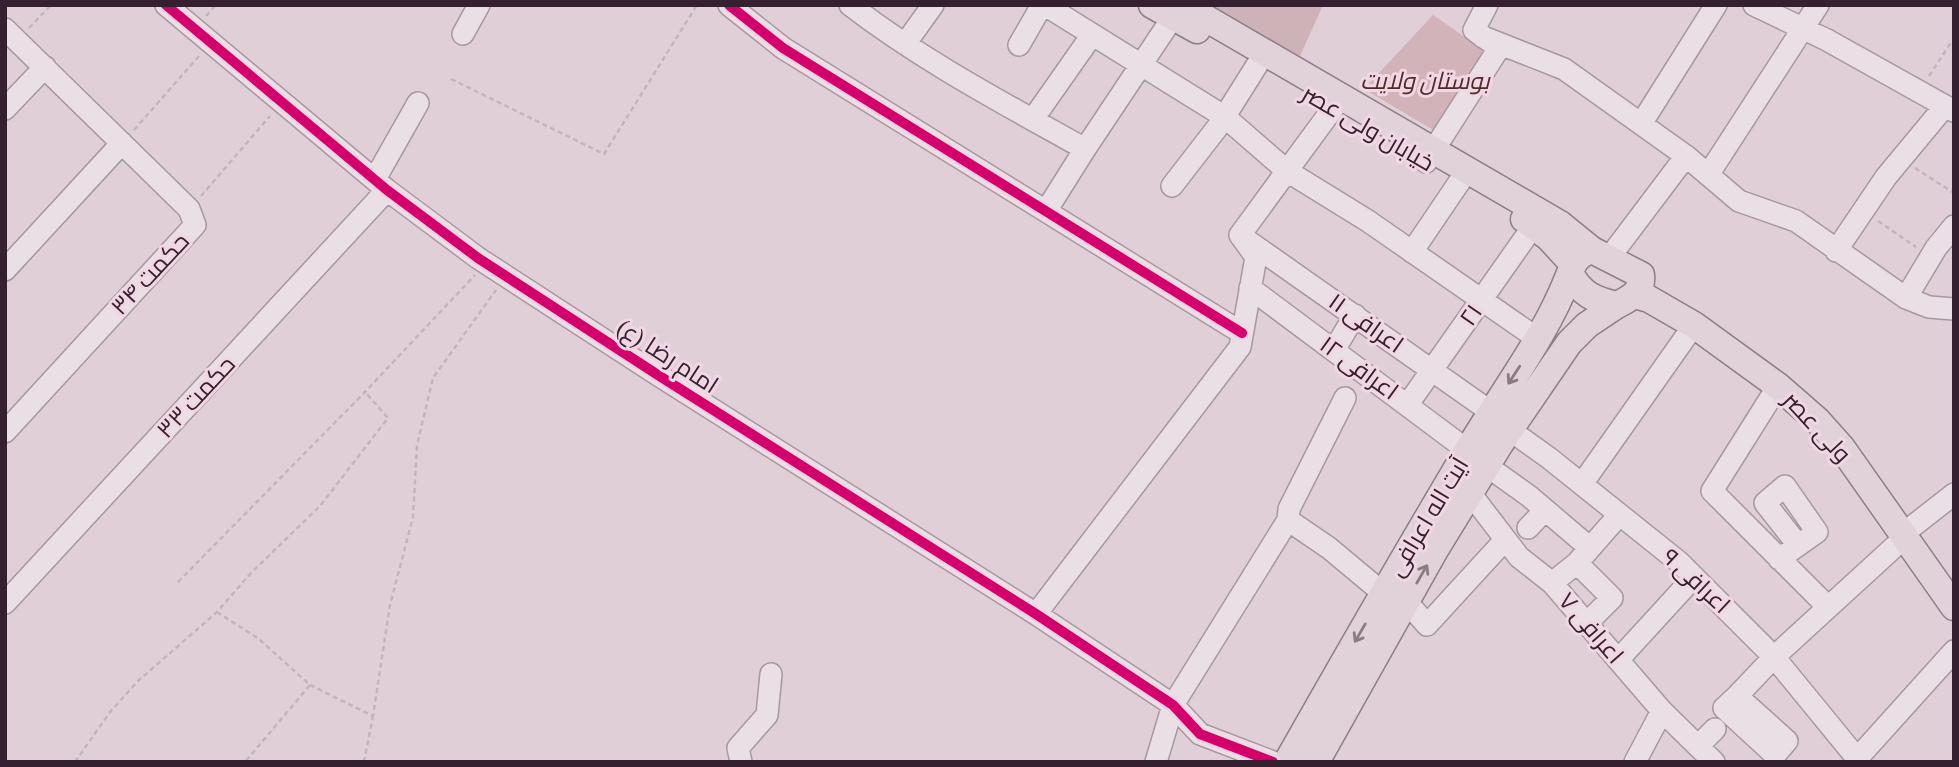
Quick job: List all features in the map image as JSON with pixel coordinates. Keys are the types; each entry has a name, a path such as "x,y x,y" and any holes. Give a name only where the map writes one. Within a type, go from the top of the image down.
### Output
{"main road":[{"name":"خیابان ولی عصر","path":"1170,9 1257,65 1338,102"},
{"name":"خیابان ولی عصر","path":"1170,9 1430,155 1560,224 1586,261"},
{"name":"خیابان ولی عصر","path":"1430,155 1460,181 1534,225 1549,238 1586,261"},
{"path":"1586,261 1631,292 1599,301 1586,295 1577,286 1586,261"},
{"name":"آیت اله اعرافی","path":"1287,762 1394,597 1500,421 1543,330 1586,261"},
{"name":"آیت اله اعرافی","path":"1500,421 1577,334 1631,292"},
{"name":"ولی عصر","path":"1631,292 1694,324 1778,386 1818,420 1908,532 1954,584"},
{"name":"ولی عصر","path":"1631,292 1719,325 1830,408 1849,429 1954,607"},
{"path":"1543,330 1562,320 1569,323 1577,334"},
{"name":"آیت اله اعرافی","path":"1316,762 1394,597 1470,493 1477,458"}],"street":[{"name":"امام رضا (ع)","path":"166,5 381,185 506,276 1036,614 1173,705 1200,734 1273,762"},
{"path":"463,34 479,5"},
{"path":"729,5 783,48 1242,333"},
{"path":"850,5 905,44 1084,149"},
{"path":"905,44 933,5"},
{"path":"1019,45 1044,5 1224,117 1287,171 1368,221 1481,300 1543,330"},
{"path":"1430,155 1499,48 1474,30 1487,5"},
{"path":"1641,124 1716,5"},
{"path":"1754,5 1803,28 1949,109 1901,159 1836,251"},
{"path":"1708,175 1818,5"},
{"path":"1046,211 1141,65 1170,9"},
{"name":"حکمت ۳۴","path":"5,432 195,225 189,209 11,35"},
{"path":"1033,119 1092,35"},
{"path":"1483,37 1564,69 1686,156 1739,201 1796,221 1906,298 1929,307 1954,309"},
{"path":"1172,186 1224,117 1257,65"},
{"path":"5,109 45,68"},
{"path":"1036,614 1240,347 1256,257 1240,235 1338,102"},
{"name":"حکمت ۳۳","path":"5,603 381,185 418,103"},
{"path":"5,270 122,143"},
{"path":"1586,261 1686,156"},
{"path":"1412,252 1460,181"},
{"name":"۲۱","path":"1408,404 1534,225"},
{"path":"1906,298 1930,257 1954,226"},
{"name":"اعرافی ۱۱","path":"1240,235 1432,369 1500,421"},
{"name":"اعرافی ۱۲","path":"1250,288 1408,404 1545,510 1584,556 1612,598 1587,624"},
{"path":"1334,349 1355,315"},
{"path":"1582,484 1694,324"},
{"path":"1778,386 1712,491 1828,607"},
{"path":"1156,762 1173,705 1288,520 1289,509 1345,398"},
{"name":"اعرافی ۹","path":"1500,421 1679,562 1774,657 1859,758"},
{"name":"اعرافی ۷","path":"1470,493 1519,557 1552,583 1662,711 1714,762"},
{"path":"1737,696 1774,657 1908,532 1954,494"},
{"path":"1528,528 1545,510"},
{"path":"1552,583 1584,556 1619,515"},
{"path":"1288,520 1394,597 1427,625 1505,540"},
{"path":"1780,559 1798,545"},
{"path":"1618,660 1694,577"},
{"path":"1859,758 1954,651"},
{"path":"741,762 738,748 767,715 771,674"},
{"path":"1635,762 1662,711"},
{"path":"1698,746 1715,729"}],"path":[{"path":"11,35 51,5"},
{"path":"451,79 604,154 697,5"},
{"path":"1919,92 1954,37"},
{"path":"122,143 211,43"},
{"path":"189,209 282,103"},
{"path":"1901,159 1954,193"},
{"path":"1863,211 1930,257"},
{"path":"178,582 365,392 487,263"},
{"path":"364,762 390,605 413,517 417,445 433,378 506,276"},
{"path":"75,762 110,712 138,681 216,612 251,573 320,506 388,418 365,392"},
{"path":"216,612 259,639 310,684 373,716"},
{"path":"245,762 310,684"}],"green space":[{"name":"بوستان ولایت","path":"1433,15 1488,53 1438,133 1364,89"}],"shaded area":[{"path":"1202,5 1323,5 1300,56"}],"cycle path":[{"path":"166,5 387,190 478,258 1036,614 1173,705 1200,734 1273,762"},
{"path":"729,5 783,48 1242,333"}]}
